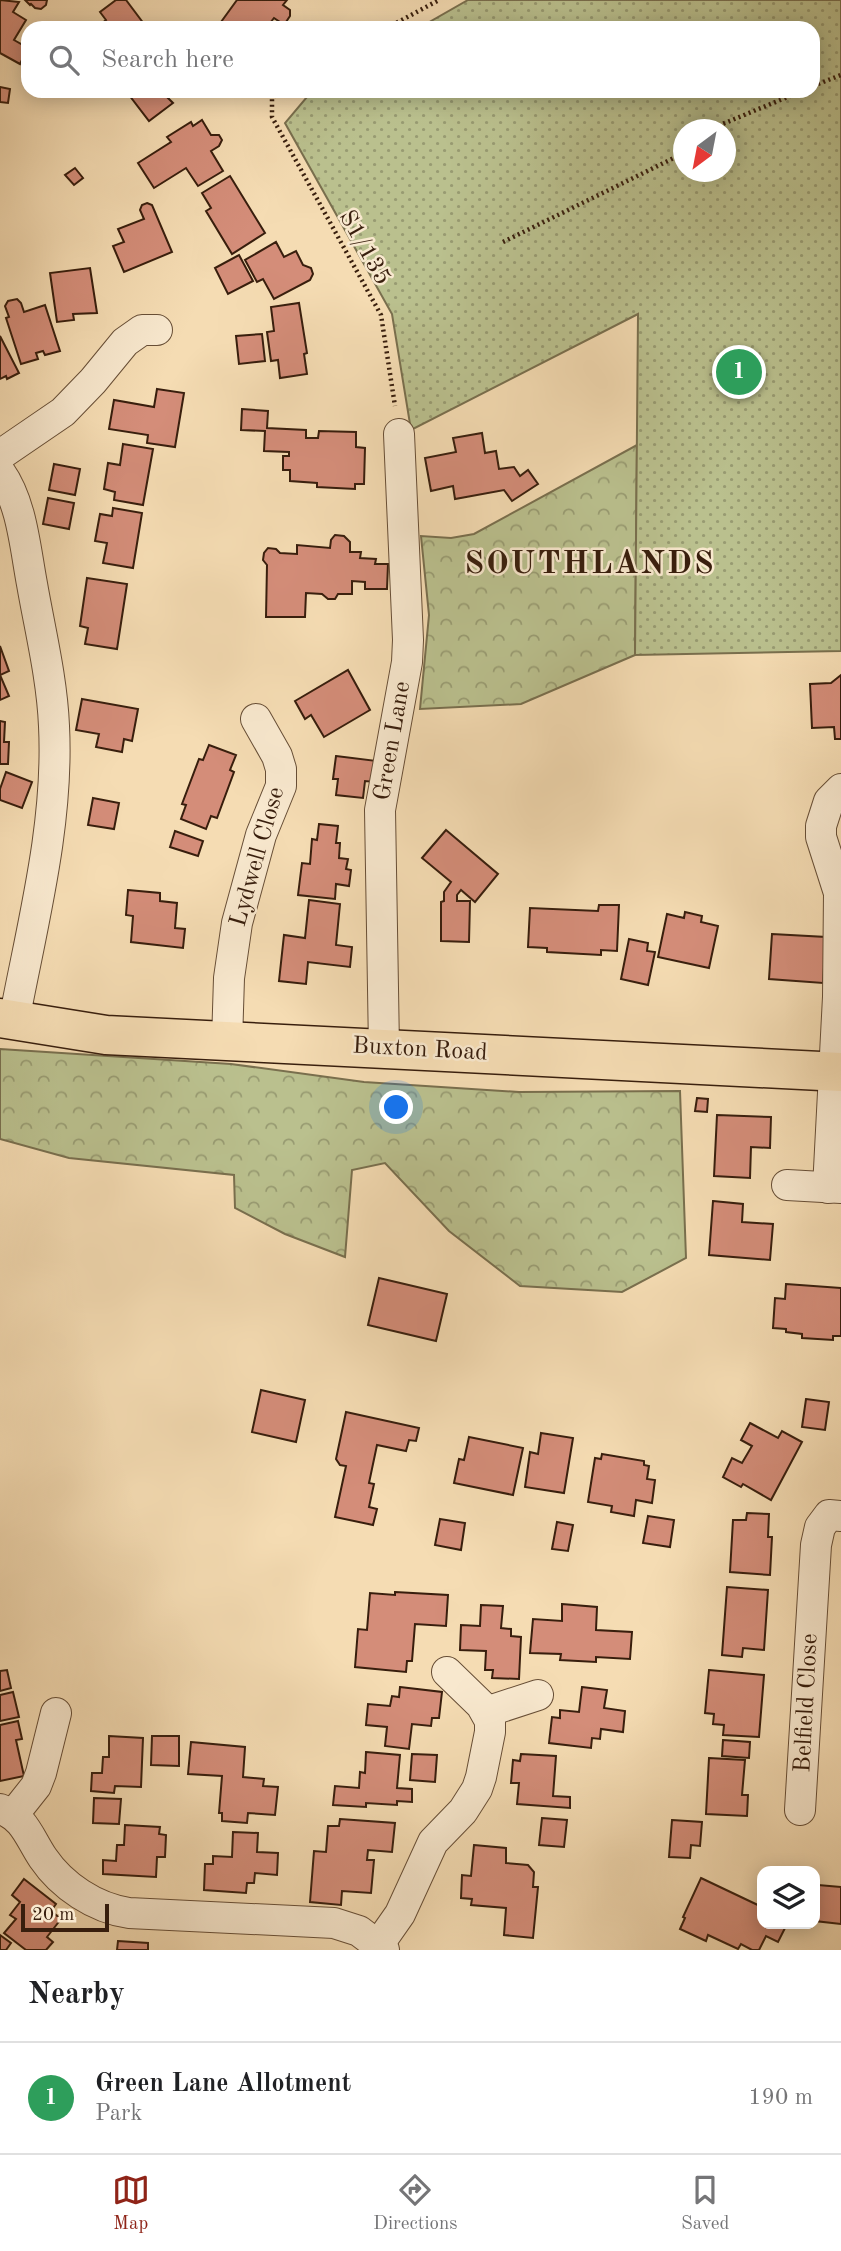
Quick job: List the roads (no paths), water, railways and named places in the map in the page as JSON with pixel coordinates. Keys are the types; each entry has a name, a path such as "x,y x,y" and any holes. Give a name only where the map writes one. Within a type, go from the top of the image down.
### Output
{"highway":[{"name":"Buxton Road","path":"7,1019 106,1035 837,1072"}],"street":[{"path":"0,455 63,412 125,342 142,330 157,330"},
{"name":"Green Lane","path":"384,1048 380,810 407,662 408,640 400,435"},
{"path":"0,472 15,502 27,555 47,667 54,726 53,790 46,848 7,1019"},
{"name":"Lydwell Close","path":"227,1042 229,978 237,923 261,835 281,786 281,769 277,756 256,719"},
{"path":"787,1185 834,1188 839,893 821,837 821,826 829,801 841,789"},
{"name":"Belfield Close","path":"800,1810 816,1545 820,1527 835,1516"},
{"path":"56,1713 36,1786 7,1812 26,1829 52,1869 79,1893 107,1908 129,1913 334,1923 359,1931 382,1947 433,1842 463,1811 477,1789 490,1732 486,1712 447,1672"},
{"path":"486,1712 538,1695"}],"place":[{"name":"Green Lane Allotment","path":"739,372"}],"district":[{"name":"SOUTHLANDS","path":"590,565"}]}
